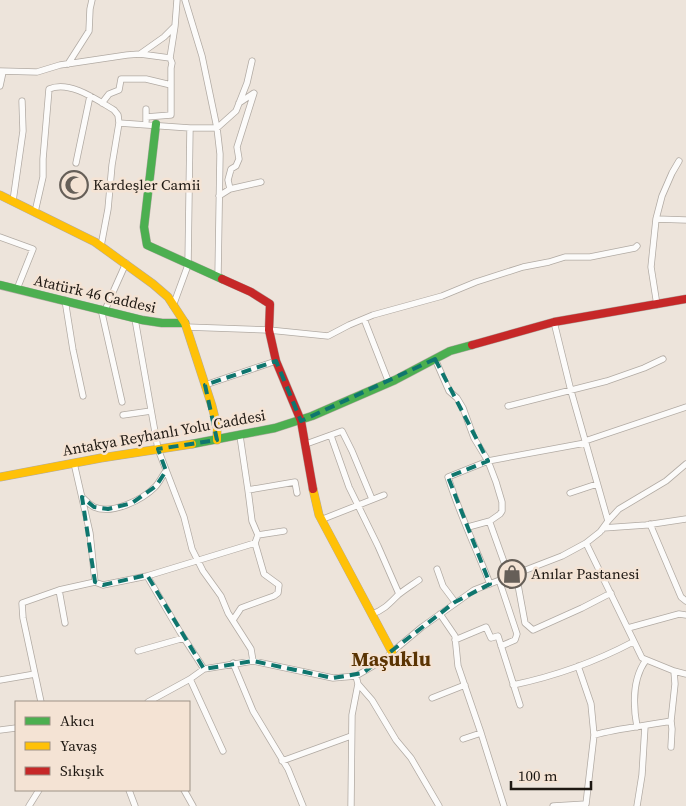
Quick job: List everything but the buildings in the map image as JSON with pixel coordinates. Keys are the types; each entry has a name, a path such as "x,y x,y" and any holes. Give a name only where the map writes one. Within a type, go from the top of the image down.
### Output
{"main road":[{"path":"156,124 144,227 147,245 188,265 218,276 257,295 270,304 269,330 276,361 287,392 301,421 319,515 323,519 392,652"},
{"path":"0,195 101,246 126,263 168,297 185,325 217,426 217,440"},
{"name":"Atatürk 46 Caddesi","path":"0,285 103,309 135,319 168,325 185,325"},
{"name":"Antakya Reyhanlı Yolu Caddesi","path":"0,477 240,436 301,421 389,383 450,351 554,322 657,305 686,298"}],"street":[{"path":"68,64 89,31 92,0"},
{"path":"185,0 202,56 217,128 220,154 218,276"},
{"path":"119,123 171,115 170,68 172,63 170,58 175,26 175,1"},
{"path":"140,54 164,37 175,26"},
{"path":"0,86 2,71 36,72 68,64 140,54 170,58"},
{"path":"146,120 156,124 190,128 217,128 236,111 247,83 252,61"},
{"path":"102,103 109,94 119,90 121,80 146,79 171,85"},
{"path":"35,212 43,177 49,89 52,87 67,88 90,96 114,110 118,115 119,123 112,165 108,209 101,246"},
{"path":"230,189 228,180 231,169 236,166 239,159 237,146 254,93 239,103"},
{"path":"76,163 90,96"},
{"path":"13,201 23,131 22,101"},
{"path":"146,109 146,120"},
{"path":"173,306 188,265 190,128"},
{"path":"657,305 651,267 656,219 664,191 679,161"},
{"path":"219,196 230,189 261,182"},
{"path":"656,219 686,220"},
{"path":"0,237 33,248 17,290"},
{"path":"185,325 328,336 364,319 442,296 476,282 523,267 565,257 590,257 636,248 638,246"},
{"path":"122,402 103,309 126,263"},
{"path":"65,300 83,396"},
{"path":"135,319 158,449 177,497 192,549 203,571 221,596 232,620 251,649 252,661"},
{"path":"364,319 389,383"},
{"path":"554,322 571,391 608,521"},
{"path":"435,359 448,391 457,398 474,438 488,461 502,502 500,514 490,520 468,527"},
{"path":"508,406 608,381 663,359"},
{"path":"205,385 276,361"},
{"path":"490,584 468,527 456,503 448,476 488,461 585,442 686,408"},
{"path":"123,415 151,411"},
{"path":"306,444 342,431 372,499"},
{"path":"232,620 241,608 274,596 279,589 279,585 264,574 255,542 258,535 252,521 240,436"},
{"path":"331,436 349,487 399,594"},
{"path":"74,463 90,533 95,582"},
{"path":"600,532 620,509 666,481 686,464"},
{"path":"82,497 94,507 108,508 132,503 156,486 166,471"},
{"path":"248,490 295,482 297,493"},
{"path":"570,493 597,484"},
{"path":"323,519 384,495"},
{"path":"151,701 190,680 204,669 233,663 252,661 333,678 356,676 385,659 455,602 474,590 562,556 586,544 603,528 686,519"},
{"path":"490,520 512,575 525,623 533,630 611,593"},
{"path":"650,524 681,597 686,601"},
{"path":"258,535 284,531"},
{"path":"41,701 23,618 22,603 60,590 95,582 103,584 147,576 255,542"},
{"path":"586,544 642,658 686,674"},
{"path":"438,568 443,586 455,602"},
{"path":"147,576 204,669"},
{"path":"372,614 393,602 399,594 419,580"},
{"path":"499,580 517,634 514,640 501,646"},
{"path":"60,590 65,623"},
{"path":"440,614 455,636 458,666 504,806"},
{"path":"628,628 686,614"},
{"path":"455,640 486,627 491,638 498,636 520,704"},
{"path":"138,651 184,638"},
{"path":"514,685 543,679 601,659 634,642"},
{"path":"637,727 635,689 639,670 646,660"},
{"path":"233,663 252,711 282,761 303,806"},
{"path":"553,806 586,805 594,734 591,704 578,666"},
{"path":"671,747 671,721 675,684 674,671"},
{"path":"0,680 35,674"},
{"path":"351,806 351,736 352,715 358,684 356,676"},
{"path":"190,680 223,751"},
{"path":"358,684 372,700 396,740 411,758 438,804 429,806"},
{"path":"432,698 465,685"},
{"path":"594,734 671,721"},
{"path":"637,806 642,776 645,726"},
{"path":"0,730 15,728"},
{"path":"463,740 481,733"},
{"path":"282,761 351,736"},
{"path":"29,806 38,791"},
{"path":"129,791 135,806"},
{"path":"185,791 193,806"}],"highlighted area":[{"path":"435,359 488,461 448,477 490,584 455,602 363,673 333,678 253,661 204,669 147,575 103,585 95,582 82,497 94,507 108,509 132,503 156,486 166,471 158,449 217,440 205,385 276,361 301,421"}],"traffic: fast":[{"path":"156,124 144,227 147,245 222,279"},
{"path":"0,285 142,320 162,323 185,323"},
{"path":"192,444 275,428 312,416 395,380 450,351 472,345"}],"traffic: slow":[{"path":"0,195 95,242 168,297 185,323 212,406 217,426 217,440"},
{"path":"0,477 101,458 192,444"},
{"path":"313,489 319,515 392,652"}],"traffic: jam":[{"path":"222,279 251,292 270,304 269,330 276,361 301,421 313,489"},
{"path":"472,345 554,322 686,299"}],"place":[{"name":"Kardeşler Camii","path":"74,185"},
{"name":"Anılar Pastanesi","path":"512,574"}],"district":[{"name":"Maşuklu","path":"391,659"}]}
